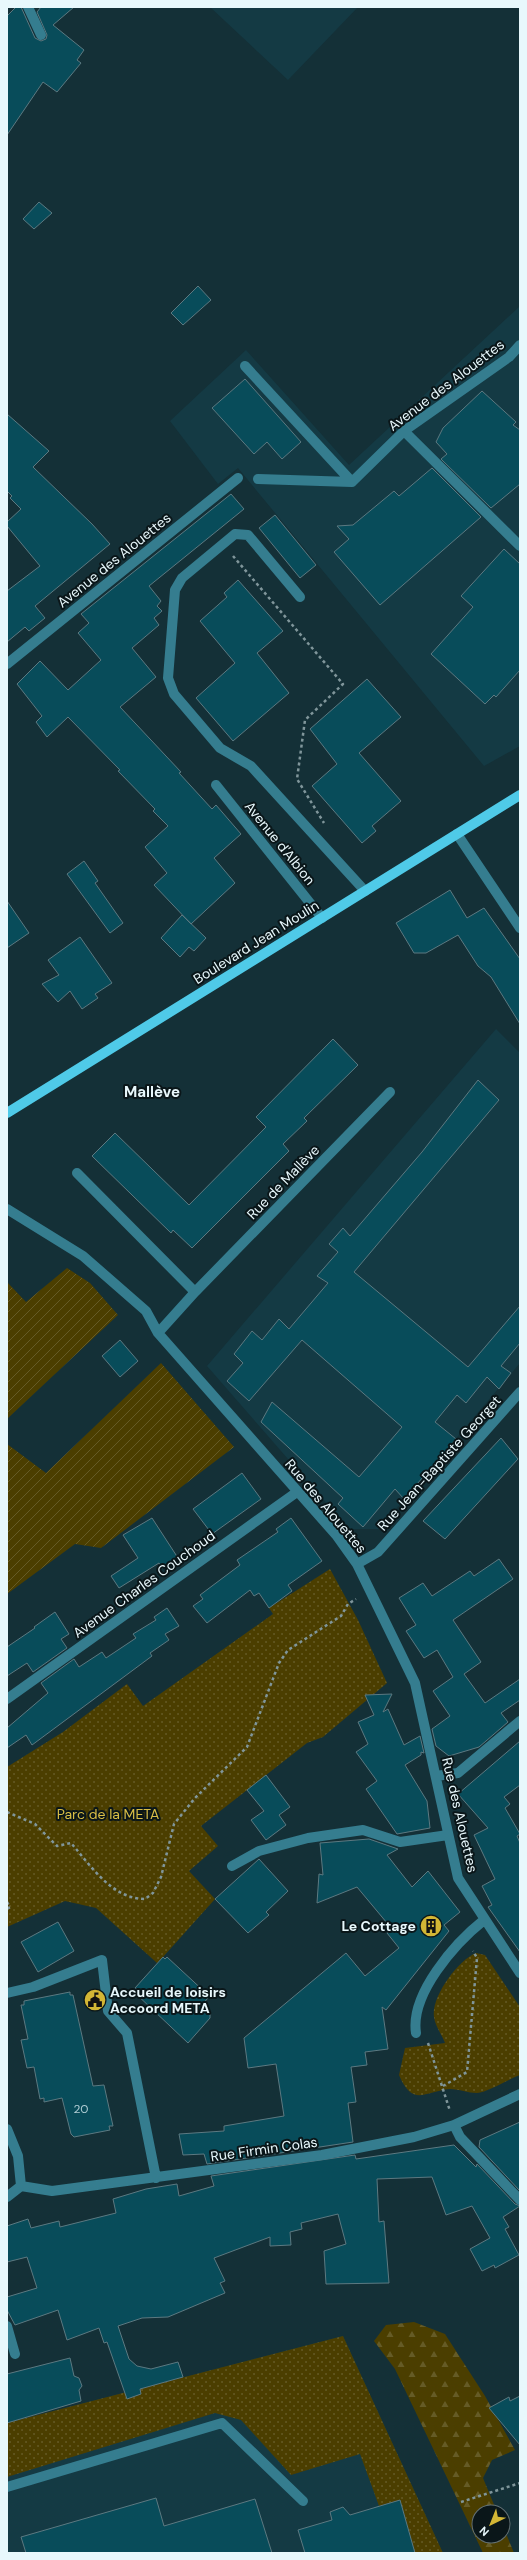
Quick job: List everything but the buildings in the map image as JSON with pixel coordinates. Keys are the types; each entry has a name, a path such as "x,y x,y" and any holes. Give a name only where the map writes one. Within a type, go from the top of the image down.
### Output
{"main road":[{"name":"Boulevard Jean Moulin","path":"7,1113 520,795"}],"street":[{"path":"28,7 41,35"},
{"name":"Avenue des Alouettes","path":"352,482 404,431 509,357 520,345"},
{"path":"245,366 352,482"},
{"path":"404,431 520,546"},
{"name":"Avenue des Alouettes","path":"7,664 238,478"},
{"path":"258,479 352,482"},
{"path":"300,597 248,535 235,534 182,578 175,590 168,678 174,694 220,748 251,766 365,891"},
{"name":"Avenue d'Albion","path":"216,785 322,918"},
{"path":"457,834 520,928"},
{"name":"Rue de Mallève","path":"158,1333 195,1292 390,1092"},
{"path":"77,1173 195,1292"},
{"name":"Rue des Alouettes","path":"7,1209 83,1256 146,1311 158,1333 343,1543 357,1564 415,1683 458,1878 520,1973"},
{"name":"Rue Jean-Baptiste Georget","path":"357,1564 378,1552 520,1392"},
{"name":"Avenue Charles Couchoud","path":"7,1699 297,1492"},
{"path":"436,1776 458,1773 520,1721"},
{"path":"232,1866 259,1851 308,1838 363,1830 400,1842 448,1835"},
{"path":"416,2033 414,2022 418,2006 427,1986 464,1938 484,1920"},
{"path":"7,1993 33,1987 102,1960 108,2011 127,2033 156,2178"},
{"name":"Rue Firmin Colas","path":"21,2186 52,2191 322,2155 414,2138 454,2125 520,2094"},
{"path":"454,2125 460,2137 520,2200"},
{"path":"7,2129 18,2156 21,2186 7,2197"},
{"path":"7,2326 16,2354"},
{"path":"7,2487 222,2423 303,2501"}],"path":[{"path":"223,544 343,684 305,720 297,779 325,821 316,838"},
{"path":"7,1812 36,1824 57,1846 70,1843 106,1882 124,1896 145,1899 153,1893 161,1877 174,1824 195,1798 247,1747 279,1663 288,1650 341,1616 348,1604 370,1590"},
{"path":"7,1902 10,1907 7,1909"},
{"path":"443,2086 467,2072 477,1958"},
{"path":"416,2033 427,2042 443,2086 454,2125"},
{"path":"461,2502 520,2483"}],"shaded area":[{"path":"210,7 358,7 288,80"},
{"path":"520,306 520,746 484,766 238,468 218,484 170,421 246,350 349,465"},
{"path":"496,1029 520,1053 520,1363 379,1529 349,1529 207,1366"},
{"path":"343,2336 443,2553 7,2553 7,2423"}],"green space":[{"path":"67,1268 90,1283 118,1315 7,1419 7,1282 26,1302"},
{"path":"161,1363 234,1447 101,1548 75,1544 7,1594 7,1444 46,1473"},
{"name":"Parc de la META","path":"330,1569 358,1620 387,1683 323,1737 307,1743 201,1826 218,1846 189,1871 215,1899 163,1957 157,1963 96,1908 65,1901 7,1927 7,1767 63,1732 127,1684 143,1706 273,1614 269,1608"},
{"path":"476,1953 485,1955 520,2007 520,2075 477,2093 450,2089 420,2095 415,2094 409,2091 399,2075 405,2048 445,2043 434,2017 434,2009 437,2000 441,1990 454,1971 461,1963"},
{"path":"414,2322 445,2334 485,2396 515,2450 492,2460 483,2478 494,2504 471,2504 471,2528 395,2369 374,2341 386,2325"},
{"path":"343,2336 443,2553 415,2553 400,2500 379,2506 360,2454 291,2475 241,2420 215,2413 7,2477 7,2423"},
{"path":"479,2544 510,2544 514,2553 483,2553"}],"place":[{"name":"Le Cottage","path":"431,1926"},
{"name":"Accueil de loisirs Accoord META","path":"95,2000"}],"district":[{"name":"Mallève","path":"152,1092"}]}
